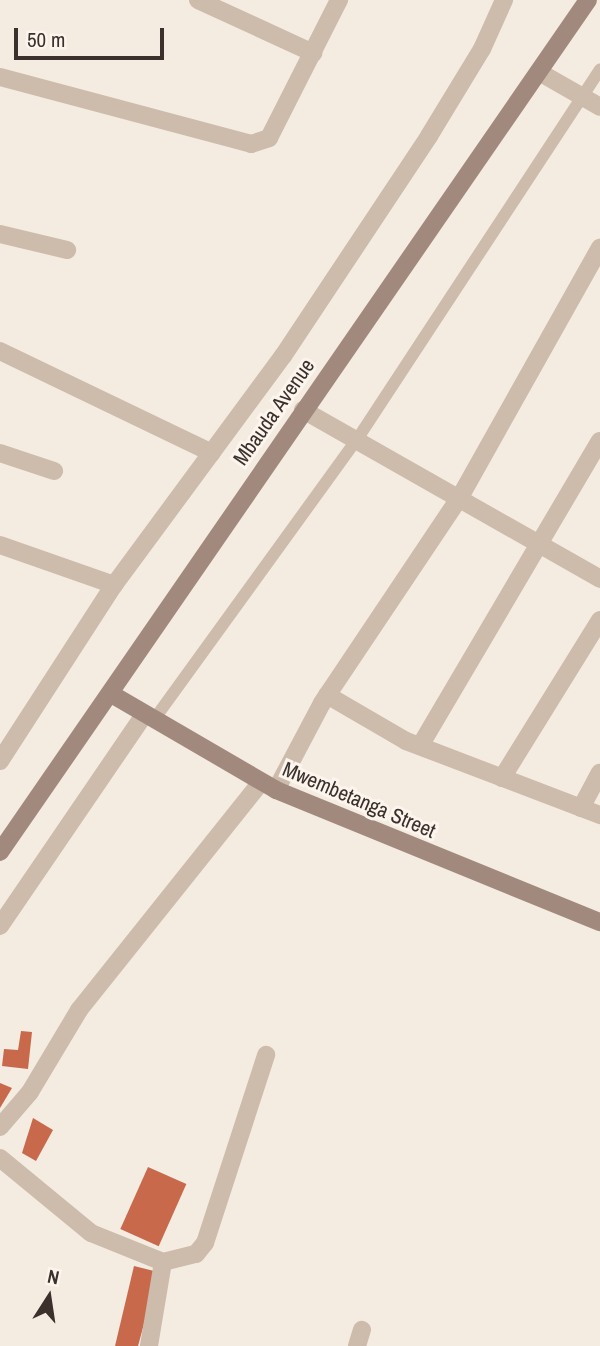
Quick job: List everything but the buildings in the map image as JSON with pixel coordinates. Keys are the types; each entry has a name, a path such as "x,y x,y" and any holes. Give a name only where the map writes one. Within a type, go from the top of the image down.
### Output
{"street":[{"path":"198,0 313,53"},
{"path":"0,77 251,144 270,138 339,0"},
{"path":"0,761 114,584 212,453 429,136 504,0"},
{"name":"Mbauda Avenue","path":"0,852 113,695 303,410 588,0"},
{"path":"539,72 600,107"},
{"path":"0,234 67,250"},
{"path":"0,1126 30,1092 79,1010 269,786 460,497 600,248"},
{"path":"0,351 212,453"},
{"path":"303,410 358,438 600,579"},
{"path":"420,746 600,441"},
{"path":"0,453 54,471"},
{"path":"0,545 114,584"},
{"path":"502,778 600,621"},
{"name":"Mwembetanga Street","path":"113,695 148,718 269,786 600,922"},
{"path":"327,695 420,746 600,815"},
{"path":"0,926 148,718"},
{"path":"581,808 600,773"},
{"path":"0,1158 91,1233 163,1262 196,1254 205,1243 266,1055"},
{"path":"149,1346 163,1262"}],"lane":[{"path":"148,718 358,438 600,69"}]}
